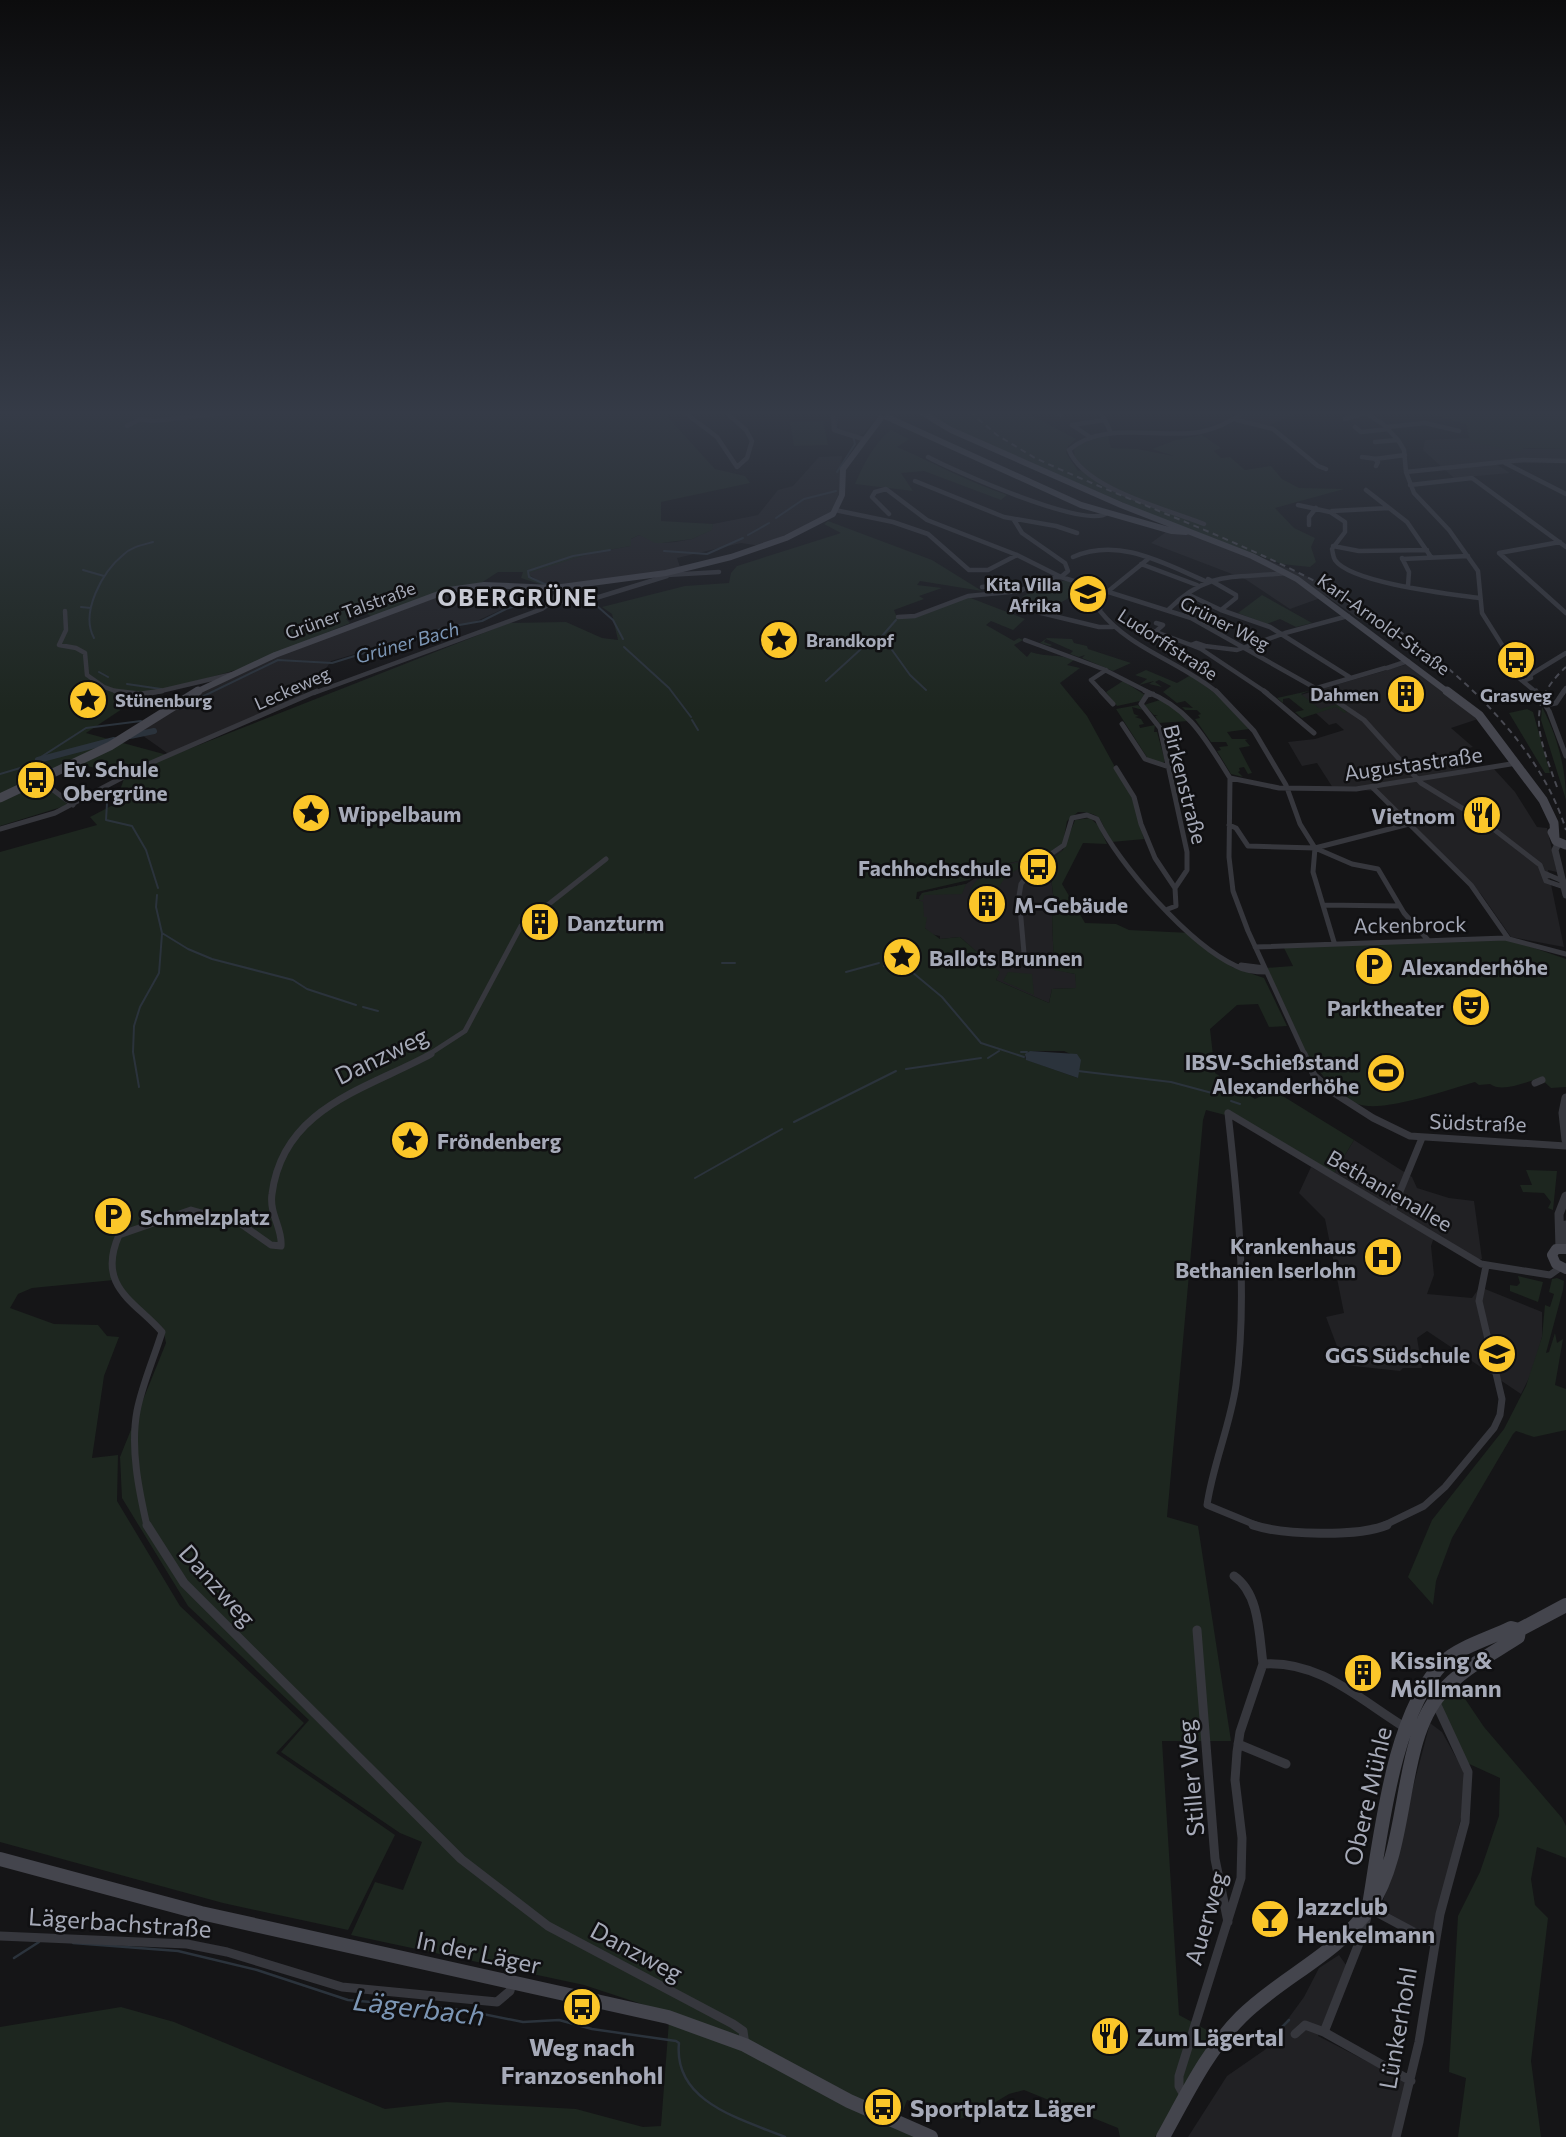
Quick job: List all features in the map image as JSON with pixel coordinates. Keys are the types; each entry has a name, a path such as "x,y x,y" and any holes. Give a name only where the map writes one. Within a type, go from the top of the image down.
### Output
{"main road":[{"name":"Grüner Talstraße","path":"0,798 110,746 183,698 317,638 454,589 484,585 554,588 667,575 768,545 810,527 832,512"},
{"path":"1103,512 1159,528 1192,531"},
{"name":"Karl-Arnold-Straße","path":"1139,512 1192,531 1286,573 1348,616 1479,715 1535,790 1559,843"},
{"path":"1159,528 1167,522"},
{"path":"1561,1266 1552,1252 1564,1246"},
{"name":"Obere Mühle","path":"1163,2137 1217,2048 1240,2018 1272,1991 1332,1949 1369,1908 1387,1873 1434,1672 1446,1659 1511,1628 1519,1630 1566,1605"},
{"name":"Obere Mühle","path":"1369,1908 1370,1888 1385,1815 1406,1728 1430,1695 1518,1636 1519,1630"},
{"name":"In der Läger","path":"0,1858 201,1913 668,2017 745,2046 860,2106 931,2137"}],"street":[{"path":"844,512 881,519 922,532 969,569 988,570 1017,555"},
{"name":"Grüner Weg","path":"914,512 922,518 1017,555 1061,577 1169,609 1247,648 1317,688 1364,720 1417,780 1490,827 1541,865 1545,877 1564,884"},
{"path":"993,512 1014,520 1054,527 1068,526 1077,533"},
{"path":"1067,512 1089,518 1101,518 1107,513"},
{"path":"1172,512 1204,524 1192,531"},
{"path":"1309,524 1313,512"},
{"path":"1331,512 1342,518 1347,528 1333,546 1333,558 1345,569 1379,581 1479,598"},
{"path":"1331,512 1335,512"},
{"path":"1394,512 1412,527 1431,557"},
{"path":"1432,512 1449,530 1480,574 1479,598 1485,619 1519,672 1517,677 1528,677 1566,653"},
{"path":"1518,512 1566,547"},
{"path":"898,617 915,616 968,596 1020,591 1049,578 1061,577 1068,571 1065,563 1022,533 1014,520"},
{"path":"1560,542 1499,553 1566,613"},
{"path":"1333,546 1359,551 1427,550"},
{"path":"1073,557 1086,550 1105,548 1148,559 1206,580 1236,595 1236,598 1221,610"},
{"path":"1397,551 1409,572 1408,586"},
{"path":"1402,559 1468,556"},
{"path":"1107,590 1148,559"},
{"path":"1142,564 1197,585"},
{"path":"554,588 552,602 586,601 667,575 719,572"},
{"path":"1169,609 1206,580 1227,575 1286,573"},
{"path":"990,593 982,587 991,586 1005,593"},
{"name":"Ludorffstraße","path":"1107,590 1099,599 1099,606 1105,619 1113,627 1193,674 1231,704 1262,741 1288,788 1303,835 1315,848 1312,870 1334,942"},
{"path":"1187,594 1221,610 1257,621 1351,678"},
{"name":"Leckeweg","path":"0,829 55,813 146,765 332,684 492,628 542,609 552,602"},
{"path":"65,611 66,630 59,645 76,648 85,653 89,677 110,688 152,695 193,682 236,674"},
{"path":"1033,611 1099,627 1113,627"},
{"path":"1148,629 1203,648 1233,650 1348,616"},
{"path":"1154,633 1163,625 1156,623"},
{"path":"1025,640 1106,670 1167,699 1192,720 1230,778"},
{"path":"1203,648 1279,700 1314,733"},
{"path":"1317,688 1408,661"},
{"path":"1106,670 1091,680 1113,704"},
{"path":"1528,677 1546,705 1566,756"},
{"path":"1546,705 1556,703 1566,688"},
{"name":"Birkenstraße","path":"1154,694 1147,695 1141,704 1160,729 1188,858 1187,870 1175,888 1177,906 1168,909"},
{"path":"1122,724 1141,756 1149,764 1170,767"},
{"name":"Augustastraße","path":"1230,778 1288,788 1373,788 1517,763"},
{"path":"1116,768 1134,797 1141,824 1155,858 1175,888"},
{"name":"Südstraße","path":"1230,778 1232,888 1255,947 1314,1075 1334,1093 1392,1128 1422,1138 1548,1142 1566,1146"},
{"path":"40,780 73,805"},
{"path":"1373,788 1471,885 1508,938"},
{"path":"1024,953 1019,896 1021,884 1035,865 1061,848 1068,836 1072,818 1089,815 1097,819 1110,844 1168,909 1223,958 1248,971 1266,970"},
{"path":"1229,825 1237,828 1248,846 1315,848 1409,824"},
{"path":"1559,843 1555,850 1564,884"},
{"path":"1315,848 1352,864 1378,869 1399,906 1428,940"},
{"name":"Danzweg","path":"606,859 520,926 465,1031 459,1037 422,1059 337,1097 317,1112 295,1137 282,1160 270,1197 271,1214 282,1238 281,1246 271,1245 241,1224 191,1210 119,1235 115,1242 113,1259 122,1294 162,1332 137,1411 135,1430 139,1493 148,1530 184,1583 461,1859 548,1926 733,2024 743,2031 745,2046"},
{"path":"1323,905 1399,906"},
{"name":"Ackenbrock","path":"1255,947 1334,942 1508,938 1566,954"},
{"path":"1566,1098 1563,1113 1566,1140"},
{"name":"Bethanienallee","path":"1486,1266 1479,1301 1502,1399 1500,1415 1494,1428 1446,1487 1424,1506 1370,1532 1271,1531 1207,1505 1209,1485 1235,1389 1238,1366 1239,1239 1227,1112 1486,1266 1551,1275 1561,1266"},
{"path":"1392,1211 1422,1138"},
{"path":"1564,1246 1559,1224 1562,1201 1566,1196"},
{"path":"1564,1246 1566,1225"},
{"path":"1234,1576 1240,1578 1250,1592 1263,1664 1281,1662 1330,1678 1406,1728"},
{"name":"Stiller Weg","path":"1197,1630 1216,1859 1228,1922"},
{"name":"Auerweg","path":"1185,2099 1179,2087 1178,2076 1241,1878 1242,1838 1235,1780 1238,1744 1263,1664"},
{"name":"Lünkerhohl","path":"1396,2137 1411,2081 1434,1943 1465,1822 1468,1772 1430,1695"},
{"path":"1238,1744 1286,1764"},
{"path":"1324,2032 1363,1933 1369,1908 1434,1943"},
{"name":"Lägerbachstraße","path":"0,1936 187,1944 227,1951 342,1987 497,2003 510,1991 513,1982"},
{"path":"1295,2034 1305,2025 1324,2032 1411,2081"}],"shaded area":[{"path":"0,512 661,512 661,521 713,524 712,530 692,539 655,543 639,535 631,539 631,546 592,553 529,573 532,578 552,588 521,578 523,572 498,572 478,585 465,586 372,617 363,611 346,619 350,623 236,670 159,692 146,693 86,733 171,756 509,623 566,622 602,638 618,640 612,614 602,607 685,586 729,583 731,573 737,566 841,533 824,524 828,521 932,560 982,591 920,581 917,585 942,588 919,596 924,599 894,610 896,615 913,618 968,597 1025,619 1013,630 991,621 986,625 1014,641 1019,638 1023,640 1014,645 1027,657 1031,652 1074,660 1067,665 1080,668 1060,683 1087,716 1132,798 1144,839 1112,842 1098,817 1078,812 1067,821 1063,843 1045,856 1003,864 969,880 917,892 916,899 919,899 922,893 966,884 962,894 924,895 923,900 919,900 923,902 924,917 927,917 925,928 940,939 960,937 1000,972 996,980 1049,1003 1052,989 1076,988 1075,974 1054,970 1052,914 1055,911 1051,877 1044,876 1043,865 1063,850 1075,820 1090,818 1098,825 1107,844 1083,843 1062,884 1085,923 1116,924 1129,930 1190,933 1232,967 1264,978 1287,1026 1269,1027 1258,1004 1237,1005 1210,1029 1215,1073 1255,1099 1273,1090 1354,1140 1331,1178 1229,1116 1206,1110 1203,1120 1167,1517 1198,1526 1231,1741 1162,1741 1179,2015 1216,2035 1155,2137 1120,2137 1118,2128 1024,2090 1009,2094 979,2112 960,2119 907,2100 899,2121 669,2013 584,1985 351,1935 375,1882 403,1890 422,1842 400,1833 281,1752 309,1720 188,1606 122,1498 120,1457 166,1343 163,1328 123,1295 114,1280 32,1288 18,1294 10,1308 54,1324 98,1325 107,1336 119,1337 104,1376 92,1458 118,1455 117,1501 180,1606 304,1723 276,1753 395,1835 348,1930 223,1903 0,1842 0,852 97,825 90,817 115,804 125,776 80,764 45,782 68,805 0,826","holes":["1030,1051 1064,1051 1077,1057 1078,1078 1024,1057"]},
{"path":"761,512 831,512 761,546 741,543 677,558 681,570 552,588 529,575 530,571 592,553 630,546 631,539 639,535 662,543 675,542 692,539 711,530 713,524 758,515"},
{"path":"1144,512 1279,512 1294,528 1315,538 1311,547 1316,562 1310,567 1281,564"},
{"path":"1166,532 1202,532 1311,578 1375,615 1359,619 1326,596 1290,609 1245,579 1151,543"},
{"path":"1067,580 1085,586 1055,605 1040,605 1022,597 1038,588"},
{"path":"481,587 503,609 470,624 450,626 331,661 314,686 286,707 170,755 139,733 203,691 267,660 451,592"},
{"path":"1262,595 1312,623 1296,627 1280,619 1267,624 1238,613"},
{"path":"1047,638 1072,639 1074,643 1087,646 1088,649 1131,663 1113,671 1082,658 1085,655 1079,657 1070,654 1073,651 1046,639 1044,642 1052,645 1040,643"},
{"path":"1408,664 1478,719 1451,728 1473,747 1449,752 1471,773 1494,769 1515,792 1537,827 1547,828 1557,872 1548,870 1564,947 1511,937 1481,894 1375,791 1333,788 1317,763 1302,766 1288,742 1315,739 1344,730 1336,723 1329,725 1297,696"},
{"path":"1146,670 1177,683 1191,675 1216,694 1249,729 1227,732 1232,739 1248,739 1245,740 1250,746 1239,748 1252,773 1248,774 1244,767 1239,768 1238,772 1243,777 1231,774 1217,751 1221,750 1219,747 1228,746 1226,742 1211,742 1195,719 1200,718 1198,715 1201,714 1197,710 1185,710 1182,707 1193,708 1185,701 1177,703 1163,692 1171,686 1159,680 1155,682 1162,687 1149,684 1154,681 1139,685 1147,679 1135,675"},
{"path":"1123,681 1145,695 1140,701 1117,706 1106,692"},
{"path":"1313,690 1333,702 1325,704 1309,691 1301,694 1320,709 1337,704 1347,712 1344,713 1336,707 1302,718 1295,712 1304,710 1289,698 1283,699 1283,703 1277,698"},
{"path":"1163,699 1189,721 1159,723 1155,716 1158,715 1154,715 1144,705"},
{"path":"1138,705 1143,710 1132,707 1134,714 1139,716 1135,717 1141,719 1144,724 1139,725 1140,728 1155,725 1154,732 1157,732 1165,761 1163,763 1150,762 1116,709"},
{"path":"1542,707 1560,752 1566,800 1541,720"},
{"path":"1527,709 1533,712 1550,773 1545,773 1509,713"},
{"path":"1055,846 1063,850 1043,865 1044,876 1051,877 1055,911 1052,914 1054,969 1075,974 1077,988 1052,989 1049,1003 996,980 999,972 960,937 940,939 940,936 930,934 925,928 919,897 922,893 966,884 994,866 1039,857"},
{"path":"1035,861 1004,880 1000,885 997,900 971,899 971,912 968,910 972,887 979,879 996,868"},
{"path":"1508,939 1566,959 1566,1087 1551,1088 1540,1078 1507,1087 1479,1085 1475,1082 1393,1104 1360,1105 1332,1086 1316,1067 1311,1067 1266,968 1293,966 1283,946"},
{"path":"1008,972 1032,974 1034,995 1003,981"},
{"path":"1030,1051 1077,1054 1081,1060 1078,1078 1026,1060 1025,1054"},
{"name":"Krankenhaus Bethanien Iserlohn","path":"1354,1140 1412,1177 1417,1188 1449,1198 1474,1201 1482,1259 1474,1260 1434,1237 1431,1246 1434,1275 1427,1294 1472,1298 1480,1287 1542,1312 1542,1337 1533,1370 1521,1394 1427,1331 1417,1338 1422,1368 1403,1368 1400,1371 1344,1365 1326,1317 1344,1313 1325,1219 1299,1193 1311,1167 1331,1178"},
{"path":"1526,1170 1557,1171 1553,1210 1548,1208 1551,1202 1544,1193 1523,1192 1520,1185 1532,1185"},
{"path":"1518,1276 1543,1282 1538,1302 1510,1291 1510,1285 1517,1286 1520,1283"},
{"path":"1552,1279 1564,1281 1563,1290 1546,1353 1549,1352 1555,1333 1557,1343 1563,1339 1555,1385 1566,1389 1566,1430 1534,1437 1516,1431 1513,1434 1452,1538 1436,1581 1433,1605 1408,1577 1432,1520 1504,1429 1526,1386 1542,1337 1545,1305 1550,1307 1554,1294 1549,1292"},
{"path":"1455,1684 1484,1727 1566,1826 1566,1858 1537,1847 1531,1879 1535,1905 1548,1918 1531,2061 1541,2137 1458,2137 1466,2078 1449,2072 1458,1916 1480,1872 1499,1816 1500,1778 1465,1762 1437,1702"},
{"path":"1430,1723 1442,1732 1463,1770 1463,1809 1432,1938 1381,1909"},
{"path":"1339,1955 1346,1965 1318,2036 1409,2083 1395,2137 1188,2137 1227,2076 1266,2049 1304,1997 1319,1968"},
{"path":"121,2007 174,2022 385,2109 447,2102 576,2109 643,2127 661,2126 669,2021 745,2049 922,2137 0,2137 0,2027"}],"waterway":[{"name":"Grüner Bach","path":"776,518 785,512"},
{"name":"Grüner Bach","path":"748,535 769,523"},
{"name":"Grüner Bach","path":"664,551 707,554 743,538"},
{"path":"91,608 101,582 115,562 126,552 153,542"},
{"name":"Grüner Bach","path":"547,585 529,577 528,571 573,556 610,550"},
{"path":"83,570 104,576"},
{"name":"Grüner Bach","path":"177,709 278,660 332,663 448,627 482,621 506,609 535,600 551,589"},
{"path":"597,606 613,620 623,639"},
{"path":"81,607 91,608"},
{"path":"91,608 90,628 94,638"},
{"path":"882,636 896,620"},
{"path":"865,646 882,636"},
{"path":"882,636 910,675 926,690"},
{"path":"624,647 669,688 691,717"},
{"path":"826,681 861,649"},
{"path":"99,672 108,677"},
{"path":"127,684 161,689"},
{"path":"692,720 698,730"},
{"name":"Grüner Bach","path":"0,774 27,766 86,728 141,721"},
{"path":"130,736 154,731"},
{"path":"38,760 114,740"},
{"path":"134,774 154,764"},
{"path":"107,787 107,800"},
{"path":"107,803 106,820 132,826 146,850 158,888"},
{"path":"157,895 156,907 162,933 188,949 212,959 293,980 307,989 356,1005"},
{"path":"139,1087 133,1052 134,1026 140,1007 159,973 162,934"},
{"path":"902,957 906,967 942,997 981,1043 1024,1057"},
{"path":"722,963 735,963"},
{"path":"846,972 879,963"},
{"path":"884,966 904,967"},
{"path":"363,1007 378,1011"},
{"path":"988,1058 999,1051"},
{"path":"1021,1052 1027,1052"},
{"path":"906,1069 981,1058"},
{"path":"794,1122 896,1071"},
{"path":"1078,1071 1171,1082 1212,1093"},
{"path":"1231,1101 1240,1104"},
{"path":"695,1178 782,1129"},
{"name":"Lägerbach","path":"14,1958 39,1942"},
{"name":"Lägerbach","path":"73,1943 178,1951 257,1970 348,2000 463,2010 523,2022 559,2020 592,2029 676,2041 679,2043 680,2063 687,2080 698,2094 731,2115 785,2137"},
{"name":"Lägerbach","path":"1272,2037 1289,2020"}],"railway":[{"path":"1161,512 1274,561 1332,590 1388,623 1440,662 1488,706 1524,748 1544,779 1566,830"},
{"path":"1557,787 1541,738 1540,709 1544,695 1566,667"}],"place":[{"name":"Kita Villa Afrika","path":"1088,594"},
{"name":"Brandkopf","path":"779,640"},
{"name":"Grasweg","path":"1516,660"},
{"name":"Dahmen","path":"1406,694"},
{"name":"Stünenburg","path":"88,700"},
{"name":"Ev. Schule Obergrüne","path":"36,780"},
{"name":"Wippelbaum","path":"311,813"},
{"name":"Vietnom","path":"1482,815"},
{"name":"Fachhochschule","path":"1038,867"},
{"name":"M-Gebäude","path":"987,904"},
{"name":"Danzturm","path":"540,922"},
{"name":"Ballots Brunnen","path":"902,957"},
{"name":"Alexanderhöhe","path":"1374,966"},
{"name":"Parktheater","path":"1471,1007"},
{"name":"IBSV-Schießstand Alexanderhöhe","path":"1386,1073"},
{"name":"Fröndenberg","path":"410,1140"},
{"name":"Schmelzplatz","path":"113,1216"},
{"name":"Krankenhaus Bethanien Iserlohn","path":"1383,1257"},
{"name":"GGS Südschule","path":"1497,1354"},
{"name":"Kissing & Möllmann","path":"1363,1673"},
{"name":"Jazzclub Henkelmann","path":"1270,1919"},
{"name":"Weg nach Franzosenhohl","path":"582,2007"},
{"name":"Zum Lägertal","path":"1110,2036"},
{"name":"Sportplatz Läger","path":"883,2107"}],"district":[{"name":"OBERGRÜNE","path":"518,597"}]}
